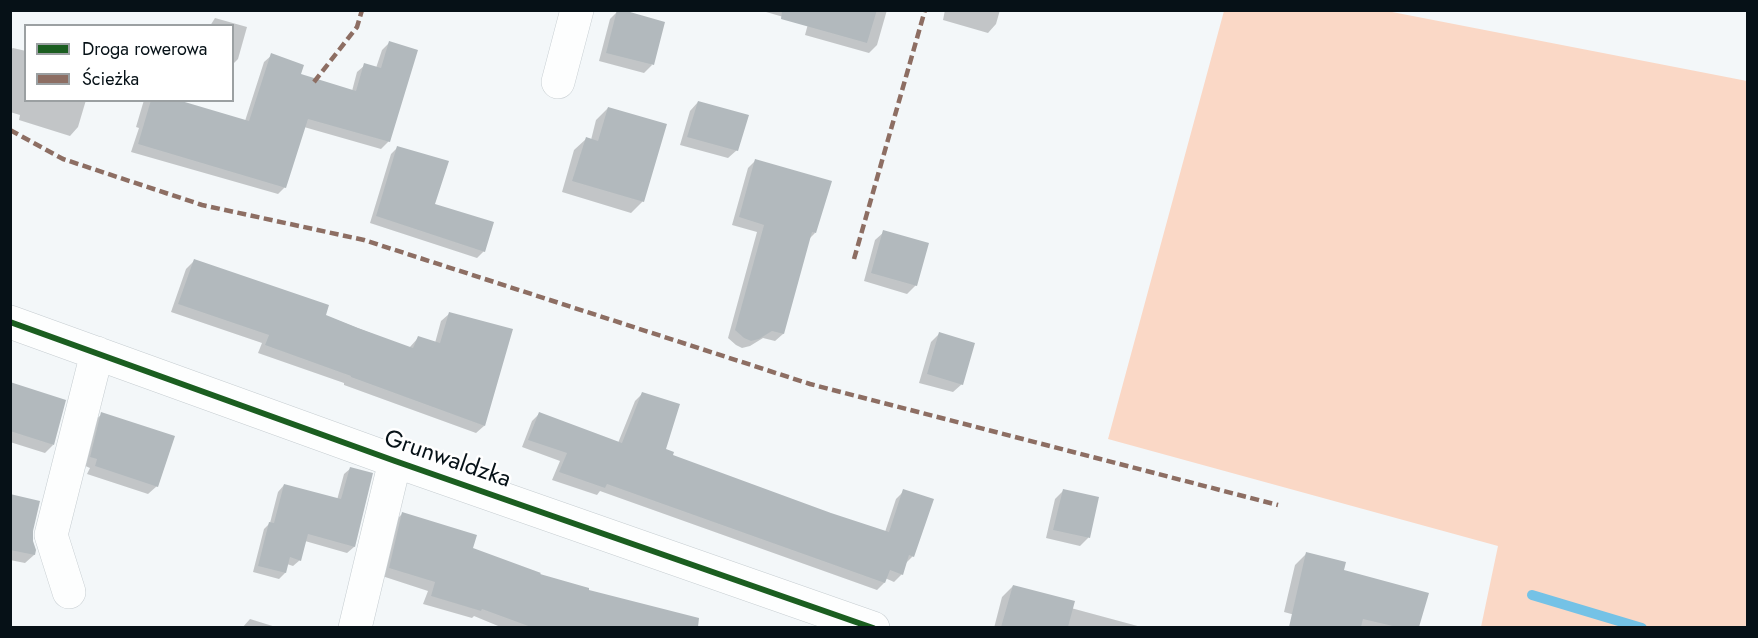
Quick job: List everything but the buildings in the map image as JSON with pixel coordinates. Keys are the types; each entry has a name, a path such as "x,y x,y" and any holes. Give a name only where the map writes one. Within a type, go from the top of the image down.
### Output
{"street":[{"path":"558,82 577,10"},
{"name":"Grunwaldzka","path":"10,322 395,461 871,627"},
{"path":"69,592 51,535 97,353"},
{"path":"355,627 395,461"}],"shaded area":[{"path":"1224,11 1387,11 1747,81 1747,627 1481,627 1498,546 1108,439"}],"waterway":[{"path":"1532,595 1642,628"}],"marked path":[{"path":"314,82 357,27 362,10"},
{"path":"854,259 925,10"},
{"path":"10,130 63,159 202,205 364,240 810,384 1278,505"}],"cycle path":[{"path":"10,322 395,461 873,628"}]}
